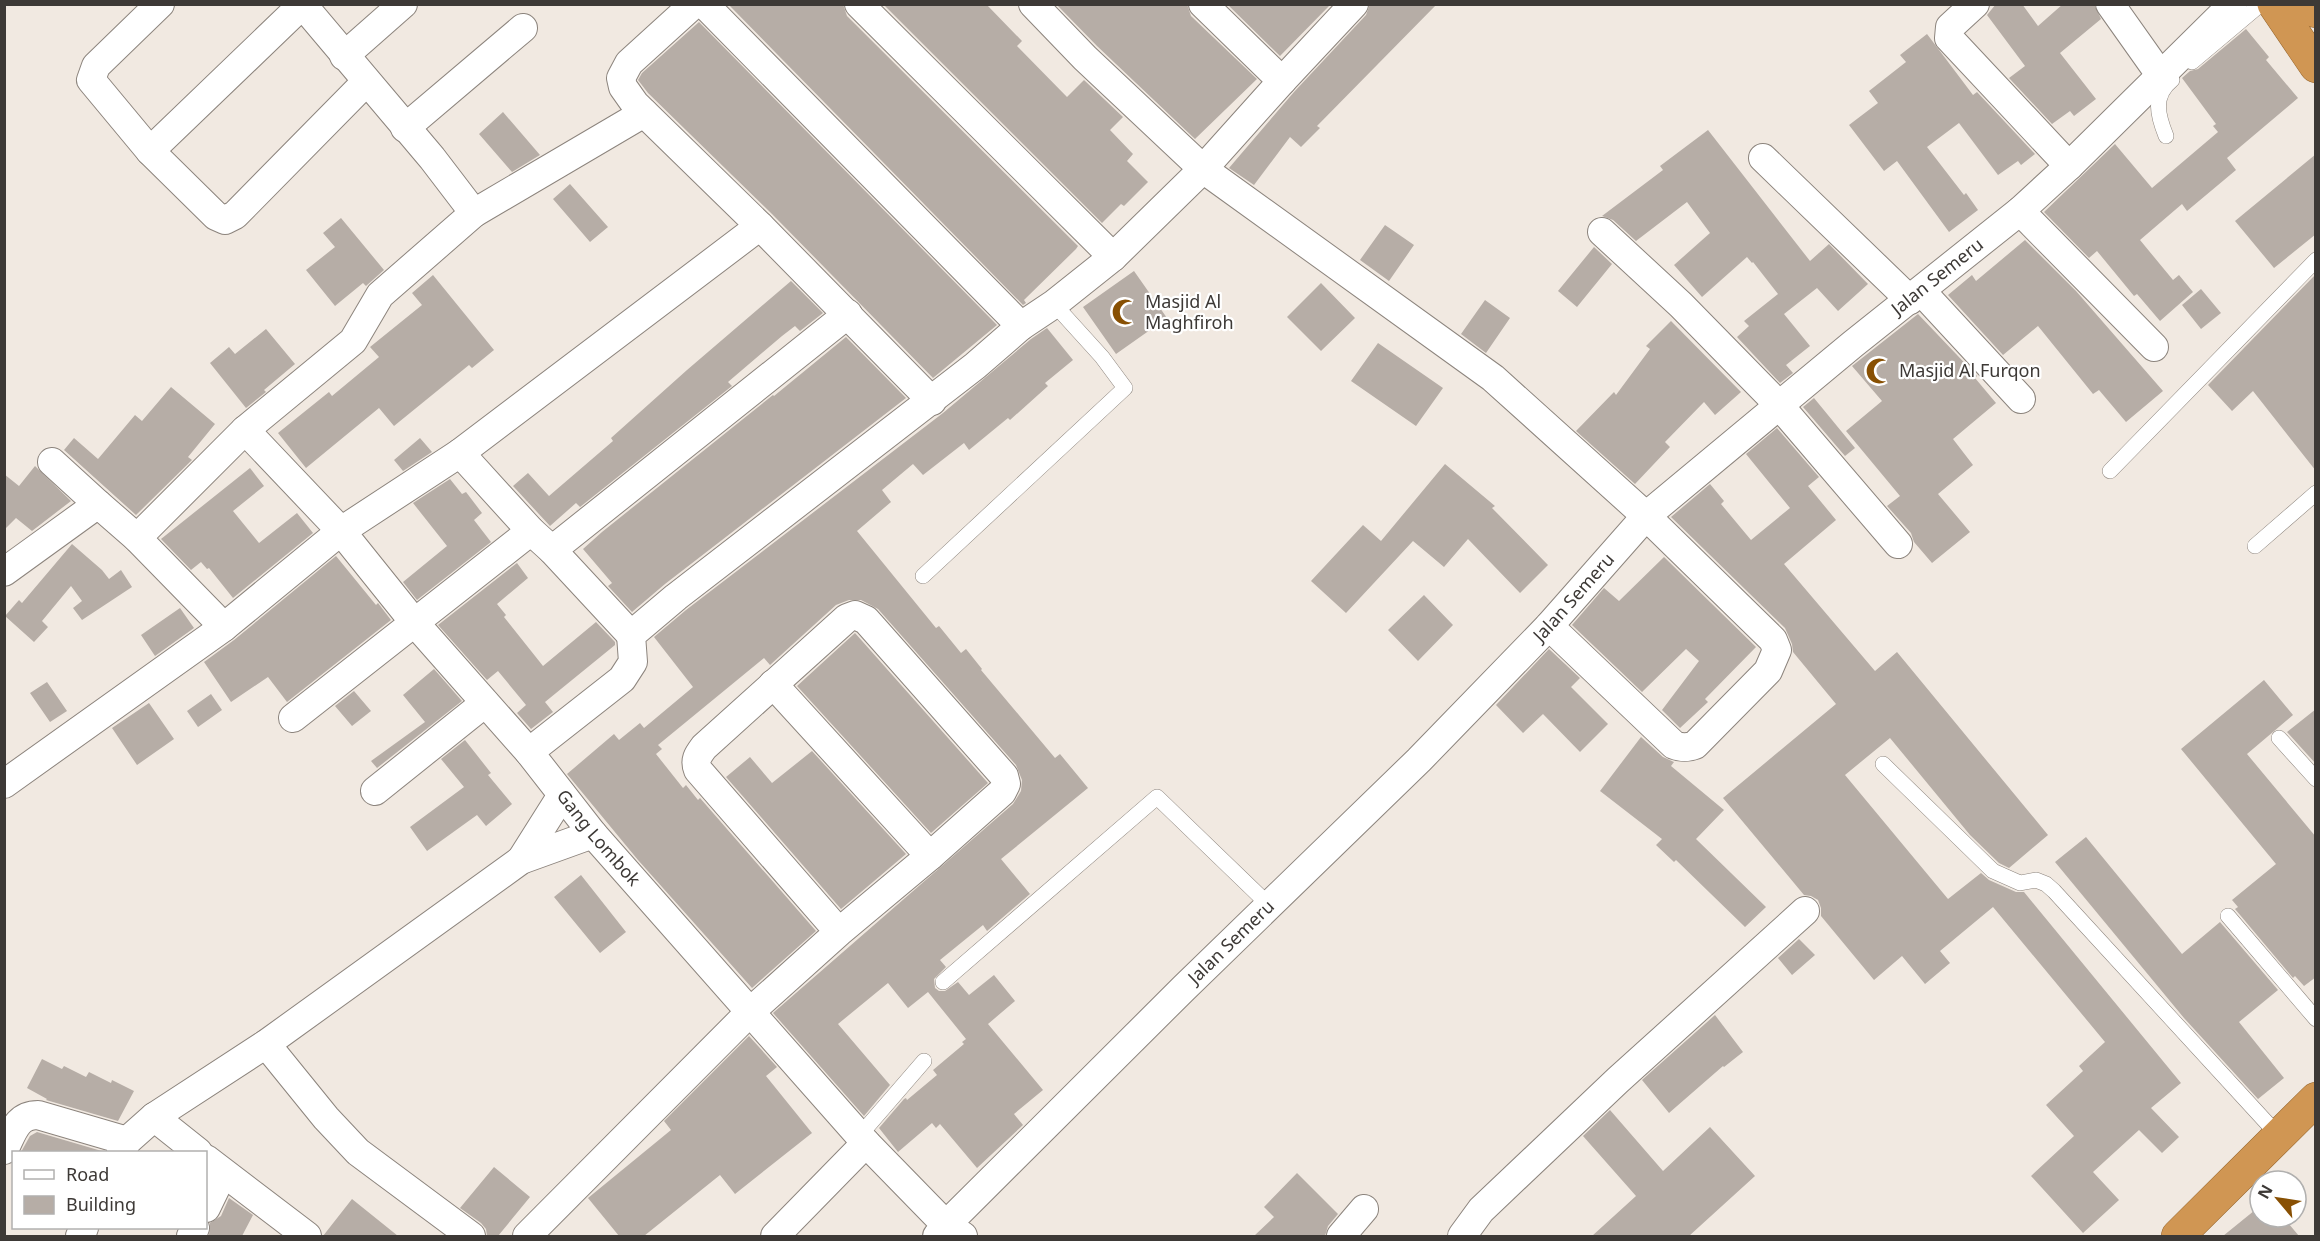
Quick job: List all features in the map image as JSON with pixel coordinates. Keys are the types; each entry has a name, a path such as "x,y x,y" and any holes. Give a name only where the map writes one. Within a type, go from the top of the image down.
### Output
{"highway":[{"path":"2274,4 2316,66"},
{"path":"2311,4 2316,11"},
{"path":"2178,1236 2316,1099"}],"street":[{"path":"160,4 96,66 91,80 150,151 216,216 225,220 235,215 366,82"},
{"path":"344,56 403,4"},
{"path":"694,4 624,69 621,78 623,87 644,113 760,226 932,401"},
{"path":"704,4 1021,326"},
{"path":"859,4 1113,258"},
{"path":"1033,4 1085,58 1203,169 1492,378 1646,516 1773,640 1777,650 1768,671 1695,745 1687,748 1674,745 1549,626"},
{"path":"1203,4 1282,81"},
{"path":"631,635 676,597 932,401 1021,326 1054,304 1113,258 1203,169 1354,4"},
{"path":"1975,4 1950,27 1949,38 2069,166"},
{"path":"2110,4 2161,76"},
{"name":"Jalan Semeru","path":"948,1232 1269,905 1419,760 1549,626 1646,516 1779,405 2020,211 2069,166 2233,4"},
{"path":"150,151 302,5 474,213"},
{"path":"418,143 523,28"},
{"path":"137,538 245,430 353,341 380,295 474,213 644,113"},
{"path":"1763,158 1916,296 2021,399"},
{"path":"2020,211 2154,347"},
{"path":"4,784 224,627 341,531 460,453 760,226"},
{"path":"1602,232 1681,304 1779,405 1898,544"},
{"path":"552,550 848,314"},
{"name":"Gang Lombok","path":"245,430 341,531 414,622 529,752 593,834 948,1232"},
{"path":"460,453 631,635 633,662 622,679 529,752"},
{"path":"52,462 137,538 224,627"},
{"path":"4,572 98,504"},
{"path":"293,718 531,531"},
{"path":"528,1236 750,1012 838,932 996,800 1006,784 1004,776 866,620 855,615 847,618 704,747 695,763 698,770 838,932"},
{"path":"773,684 930,856"},
{"path":"375,791 485,703"},
{"path":"521,860 561,795"},
{"path":"4,1150 18,1123 28,1115 38,1115 124,1147 154,1117 266,1044 521,860 593,834"},
{"path":"1462,1236 1481,1210 1618,1080 1805,910"},
{"path":"266,1044 326,1118 358,1152 471,1236"},
{"path":"154,1117 197,1151"},
{"path":"775,1236 863,1139"},
{"path":"207,1203 214,1166 307,1236"},
{"path":"1341,1236 1364,1209"}],"lane":[{"path":"2166,136 2157,113 2164,86 2261,4"},
{"path":"2110,471 2316,260"},
{"path":"923,576 1125,388 1102,357 1054,304"},
{"path":"2255,546 2316,494"},
{"path":"2279,738 2316,779"},
{"path":"1883,764 1993,871 2020,883 2036,880 2046,884 2278,1135"},
{"path":"943,982 1157,797 1269,905"},
{"path":"2228,916 2316,1019"},
{"path":"863,1139 924,1061"}],"building":[{"path":"728,4 843,4 847,16 1078,246 1076,249 1024,300 1026,303 1023,305"},
{"path":"883,4 986,4 1022,41 1017,46 1067,97 1084,80 1123,117 1110,130 1133,154 1127,161 1148,182 1124,206 1121,204 1102,223"},
{"path":"1056,4 1187,4 1191,16 1257,79 1195,139"},
{"path":"1227,4 1331,4 1280,56"},
{"path":"1370,4 1437,4 1317,126 1320,128 1301,147 1290,137 1254,185 1229,168 1294,92 1366,15"},
{"path":"1996,4 2022,4 2038,26 2063,4 2094,4 2101,19 2060,53 2096,99 2074,116 2070,111 2052,124 2009,78 2025,66 1987,15"},
{"path":"699,22 997,325 933,378 772,214 648,93 638,80 642,73"},
{"path":"2246,29 2269,57 2266,60 2298,98 2227,158 2236,170 2187,211 2182,204 2140,240 2173,280 2179,275 2193,292 2160,321 2137,294 2134,296 2097,251 2089,258 2044,212 2115,144 2152,188 2218,132 2213,126 2216,124 2182,78 2190,71 2198,69"},
{"path":"1927,34 1973,95 1977,92 2035,154 2021,165 2018,161 1998,175 1959,123 1927,147 1978,210 1949,232 1897,161 1884,171 1849,125 1878,103 1869,91 1906,62 1900,55"},
{"path":"503,112 540,155 512,172 479,134"},
{"path":"1708,130 1810,261 1829,244 1868,284 1838,311 1817,288 1784,314 1810,346 1786,365 1793,373 1780,383 1737,337 1749,326 1744,321 1778,294 1753,262 1747,257 1702,297 1674,265 1710,233 1687,202 1636,241 1613,220 1602,216 1663,170 1660,166"},
{"path":"2316,154 2316,234 2274,268 2235,221"},
{"path":"570,184 608,227 590,242 553,199"},
{"path":"341,218 384,270 366,286 363,283 335,306 306,270 335,247 323,233"},
{"path":"1385,225 1414,245 1389,281 1360,260"},
{"path":"2025,240 2076,291 2163,391 2126,422 2099,390 2093,394 2038,326 2003,355 1948,295 1972,275 1976,281"},
{"path":"1594,247 1612,264 1577,307 1558,291"},
{"name":"Masjid Al Maghfiroh","path":"1134,271 1167,318 1116,354 1083,307"},
{"path":"2316,274 2316,471 2253,391 2232,411 2208,385"},
{"path":"433,275 494,350 472,368 469,365 394,426 379,408 306,468 278,433 329,392 332,396 379,357 370,347 422,305 412,293"},
{"path":"791,281 823,313 800,331 795,326 782,336 728,382 732,386 580,507 576,503 550,526 513,486 528,473 549,496 613,441 611,438 687,370"},
{"path":"1321,283 1355,318 1321,351 1287,317"},
{"path":"2201,289 2221,313 2201,329 2182,305"},
{"path":"1485,300 1510,318 1486,353 1461,334"},
{"path":"1918,314 1977,376 1975,378 1996,403 1953,439 1973,465 1938,494 1970,532 1932,563 1914,542 1911,533 1887,506 1900,496 1846,431 1882,401 1852,366"},
{"path":"1671,321 1741,392 1715,415 1704,402 1665,442 1670,447 1635,484 1576,431 1614,392 1616,395 1650,349 1646,346"},
{"path":"1047,328 1073,360 1045,383 1048,386 1010,420 1008,418 969,450 964,443 923,475 913,464 882,490 891,502 857,531 936,628 939,626 961,653 966,649 1055,758 1060,754 1088,788 1001,859 1030,894 987,931 983,925 940,960 946,967 934,979 935,988 939,991 945,991 958,982 969,995 994,975 1015,1001 988,1024 1043,1090 1014,1114 1023,1125 977,1168 940,1124 936,1128 932,1123 898,1152 879,1128 904,1099 907,1100 937,1075 933,1070 964,1044 962,1042 966,1039 928,992 908,1008 888,983 838,1024 890,1085 864,1116 773,1013 1013,804 1021,791 1022,780 1016,765 878,609 861,600 849,600 836,605 770,665 764,658 658,745 662,749 656,754 683,788 686,785 698,800 700,798 816,931 752,988 638,860 567,774 614,734 619,740 640,723 644,728 693,687 654,637 943,413"},
{"path":"266,329 295,364 246,408 210,363 229,347 235,354"},
{"path":"846,337 906,398 632,612 608,586 612,583 583,549"},
{"path":"1378,343 1443,388 1416,426 1351,381"},
{"path":"171,387 215,424 188,457 192,460 136,515 64,450 74,438 98,459 135,415 142,421"},
{"path":"1814,398 1855,448 1845,456 1803,407"},
{"path":"1777,428 1819,477 1808,486 1836,520 1784,564 1875,671 1897,652 2048,835 2009,868 1999,863 1970,835 1890,738 1845,775 1948,899 1981,873 1989,880 2016,892 2024,892 2181,1083 2151,1108 2179,1137 2162,1153 2139,1130 2093,1172 2119,1200 2083,1233 2031,1176 2074,1136 2046,1105 2083,1071 2079,1066 2105,1042 1993,907 1940,951 1950,963 1925,984 1902,956 1874,980 1821,916 1818,900 1804,895 1723,798 1836,704 1793,652 1785,628 1671,517 1710,484 1724,501 1721,504 1751,540 1790,508 1746,454"},
{"path":"420,438 432,452 403,471 394,460"},
{"path":"1445,464 1495,506 1492,508 1548,565 1520,593 1468,539 1444,567 1413,541 1346,613 1311,581 1363,525 1381,541"},
{"path":"35,466 71,501 32,531 16,518 4,530 4,474 19,486"},
{"path":"250,468 264,486 233,511 259,543 297,513 313,533 233,598 209,568 207,569 201,562 191,570 161,539"},
{"path":"450,479 462,494 466,492 482,513 474,520 491,542 417,600 403,582 447,546 413,503"},
{"path":"72,544 109,579 121,570 132,587 82,620 73,608 82,601 71,586 42,621 48,627 34,642 5,616 19,600 22,603"},
{"path":"336,556 391,620 287,702 268,677 231,702 204,662"},
{"path":"1664,557 1756,647 1705,699 1708,702 1680,728 1662,710 1699,661 1686,649 1642,692 1572,625 1604,588 1619,601"},
{"path":"517,563 528,578 497,604 506,615 504,617 543,666 596,622 615,642 615,645 545,702 553,712 531,729 517,713 526,705 498,671 487,680 438,625"},
{"path":"1424,595 1453,625 1418,661 1388,630"},
{"path":"180,608 194,628 155,656 141,635"},
{"path":"855,633 988,783 931,833 797,686"},
{"path":"1549,649 1580,678 1571,687 1608,724 1580,752 1543,714 1523,733 1496,705"},
{"path":"434,669 462,701 377,768 371,761 425,722 403,695"},
{"path":"2264,680 2293,715 2247,754 2316,837 2316,977 2304,986 2295,976 2293,978 2235,909 2238,907 2232,900 2276,864 2181,749"},
{"path":"47,682 67,711 50,722 30,693"},
{"path":"354,691 371,711 352,726 335,706"},
{"path":"211,694 222,710 198,727 187,711"},
{"path":"149,703 174,739 137,765 112,728"},
{"path":"2316,709 2316,764 2287,732"},
{"path":"1641,737 1663,757 1674,762 1671,766 1724,810 1696,839 1766,907 1745,927 1676,860 1674,862 1656,845 1662,839 1600,791"},
{"path":"465,740 491,773 488,775 512,804 486,826 477,815 427,851 410,827 464,787 441,759"},
{"path":"812,751 906,854 841,909 726,777 750,757 772,783"},
{"path":"2086,837 2182,954 2220,922 2278,990 2239,1022 2284,1078 2258,1099 2184,1018 2055,862"},
{"path":"581,875 626,932 600,953 554,897"},
{"path":"1799,939 1815,955 1792,975 1778,958"},
{"path":"1715,1015 1743,1052 1723,1066 1669,1113 1642,1080"},
{"path":"749,1036 777,1067 766,1076 812,1133 735,1194 720,1175 644,1236 619,1236 588,1198 671,1130 664,1121"},
{"path":"42,1059 62,1069 64,1066 86,1077 89,1072 111,1083 112,1080 134,1091 118,1121 46,1100 27,1088"},
{"path":"1610,1110 1663,1171 1710,1127 1755,1176 1689,1236 1592,1236 1636,1196 1583,1136"},
{"path":"37,1132 102,1151 22,1151 30,1136"},
{"path":"494,1167 530,1197 498,1236 487,1236 486,1229 481,1223 460,1208"},
{"path":"1297,1173 1338,1214 1328,1226 1325,1236 1254,1236 1274,1217 1264,1207"},
{"path":"229,1198 253,1215 242,1236 209,1236 210,1223 221,1216"},
{"path":"352,1199 398,1236 323,1236"},
{"path":"2248,1216 2248,1229 2293,1229 2299,1236 2223,1236"}],"place":[{"name":"Masjid Al Maghfiroh","path":"1125,312"},
{"name":"Masjid Al Furqon","path":"1879,371"}]}
